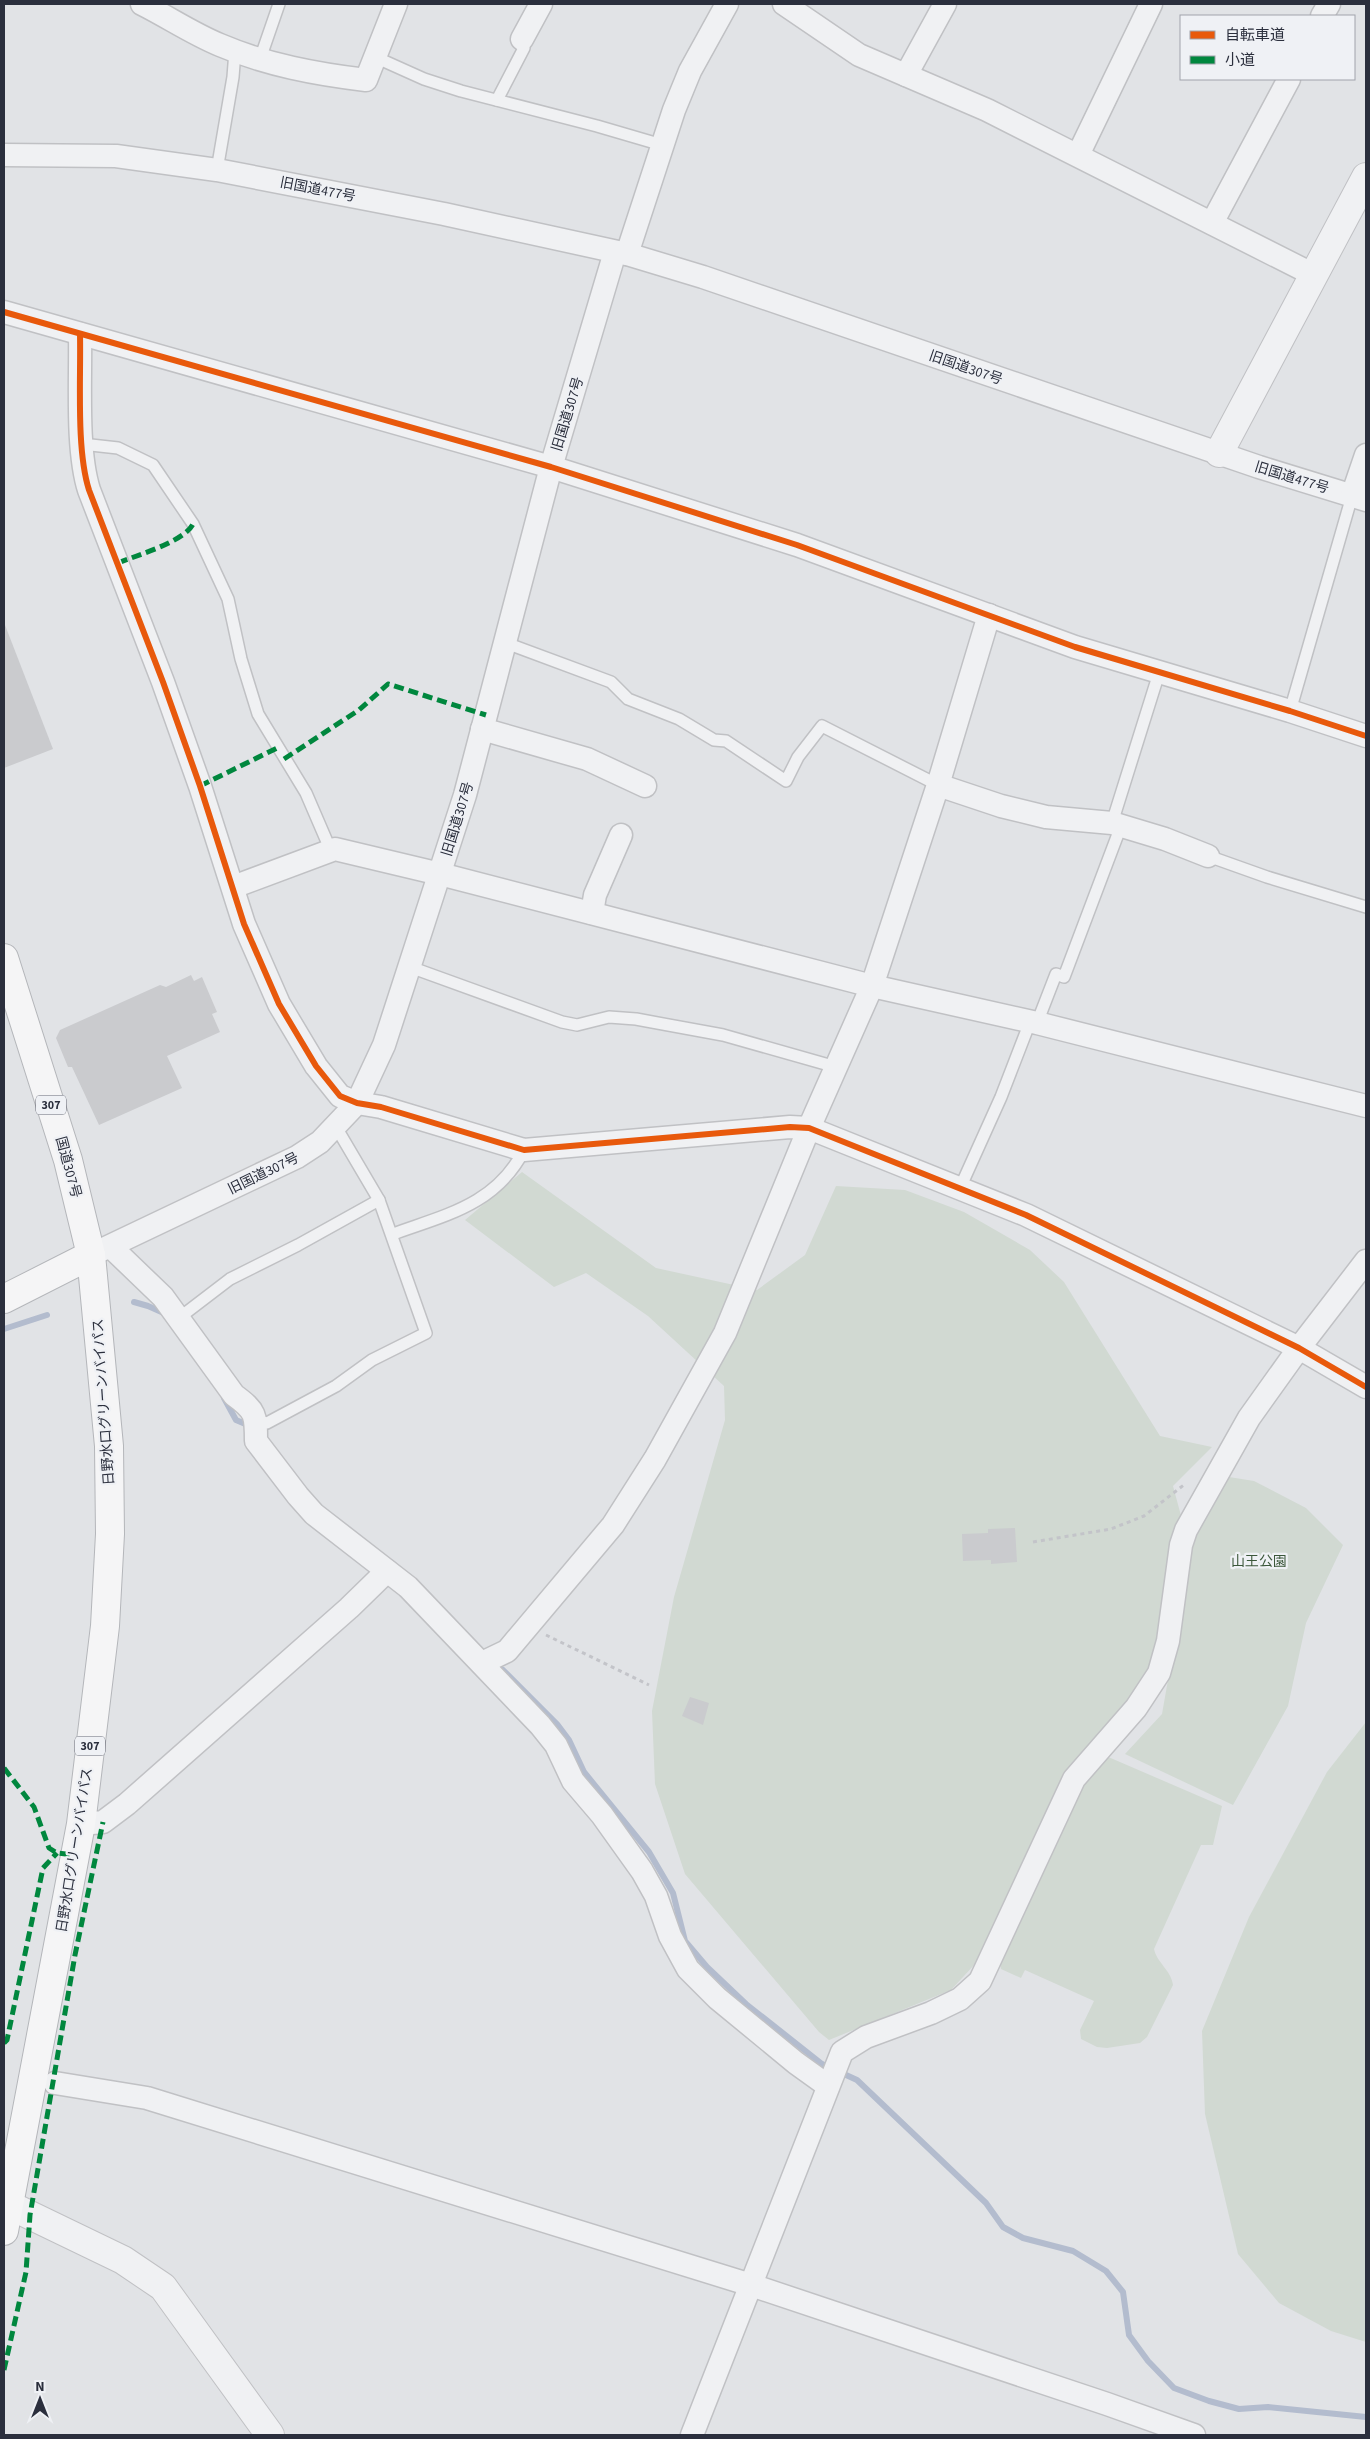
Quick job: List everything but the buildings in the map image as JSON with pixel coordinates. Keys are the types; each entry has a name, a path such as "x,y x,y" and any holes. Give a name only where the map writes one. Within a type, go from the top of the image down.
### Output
{"highway":[{"name":"国道307号","path":"4,958 68,1160 101,1251"},
{"path":"4,1299 101,1251"},
{"name":"日野水口グリーンバイパス","path":"6,2218 81,1824 105,1626 110,1534 101,1251"}],"street":[{"path":"144,4 202,36 260,59 324,76 366,80 396,4"},
{"path":"522,39 541,4"},
{"path":"621,253 690,71 727,4"},
{"path":"784,4 859,55 987,110 1314,275"},
{"path":"906,76 945,4"},
{"path":"1078,155 1151,4"},
{"path":"1323,15 1329,4"},
{"path":"1212,223 1288,80"},
{"name":"旧国道477号","path":"4,155 116,156 217,170 444,214 621,253"},
{"path":"1219,453 1366,177"},
{"name":"旧国道307号","path":"101,1251 297,1157 320,1142 357,1103 377,1064 440,874 506,643 551,467 621,253 713,280 1219,453"},
{"path":"4,312 551,467 797,545 1075,647 1290,711 1366,736"},
{"path":"80,334 82,444 85,478 89,490 163,682 200,786 244,924 279,1004 316,1066 340,1096 357,1103 381,1107 524,1150 790,1127 809,1128 1026,1215 1299,1348 1366,1388"},
{"name":"旧国道477号","path":"1219,453 1359,498"},
{"path":"1359,498 1366,455"},
{"path":"482,1663 507,1652 530,1627 613,1525 655,1459 709,1365 748,1281 809,1128 872,986 938,785 990,615"},
{"path":"482,729 588,759 645,786"},
{"path":"938,785 1001,806 1046,817 1117,825 1165,839 1208,856"},
{"path":"592,913 596,896 621,835"},
{"path":"233,887 335,850 440,874 872,986 1033,1022 1366,1106"},
{"path":"101,1251 163,1297 234,1395 246,1404 257,1427 256,1441 314,1514 408,1587 540,1724 556,1745 573,1781 627,1848 656,1896 670,1936 688,1969 716,1998 796,2063 830,2082"},
{"path":"692,2435 842,2052 866,2036 931,2013 960,1999 980,1981 1074,1779 1136,1708 1159,1673 1168,1641 1181,1545 1186,1530 1249,1418 1299,1348 1366,1261"},
{"path":"81,1824 103,1822 127,1804 342,1615 388,1571"},
{"path":"55,2083 147,2098 751,2284 1194,2435"},
{"path":"6,2218 123,2260 163,2287 270,2435"}],"lane":[{"path":"260,59 279,4"},
{"path":"497,100 524,48 522,39"},
{"path":"217,170 233,77 235,50"},
{"path":"376,57 424,79 662,145"},
{"path":"82,444 118,448 153,465 193,524 228,599 241,659 258,714 306,793 331,851"},
{"path":"1290,711 1359,498"},
{"path":"506,643 611,682 628,699 679,719 714,740 726,741 786,781 798,757 822,726 938,785"},
{"path":"960,1188 1056,974 1064,976 1117,825 1159,673"},
{"path":"1208,856 1267,878 1366,907"},
{"path":"410,967 562,1022 577,1025 609,1017 636,1019 723,1035 836,1067"},
{"path":"257,1427 336,1386 372,1360 426,1333 393,1234 379,1200 336,1127"},
{"path":"393,1234 480,1200 509,1171 524,1150"},
{"path":"179,1318 230,1278 298,1245 379,1200"}],"path":[{"path":"1033,1542 1111,1528 1144,1516 1191,1480"},
{"path":"530,1627 649,1685"}],"green space":[{"path":"522,1172 656,1268 757,1290 805,1255 836,1186 905,1190 964,1212 1030,1250 1064,1282 1160,1436 1212,1447 1173,1486 1183,1523 1156,1653 1140,1692 999,1913 975,1964 951,1990 829,2040 819,2032 685,1874 655,1784 652,1711 674,1597 725,1420 724,1386 648,1316 586,1273 554,1287 465,1220"},
{"name":"山王公園","path":"1229,1477 1254,1481 1306,1508 1343,1545 1306,1623 1288,1706 1233,1805 1125,1754 1162,1714 1194,1532"},
{"path":"1366,1722 1366,2342 1331,2331 1279,2303 1238,2254 1205,2114 1202,2031 1249,1917 1327,1772"},
{"path":"1106,1756 1222,1806 1213,1845 1201,1845 1154,1949 1170,1975 1173,1985 1147,2037 1140,2043 1107,2048 1097,2047 1081,2039 1080,2030 1094,2001 1025,1970 1021,1978 1001,1969 999,1958 1080,1783"}],"waterway":[{"path":"134,1302 166,1314"},
{"path":"4,1329 47,1315"},
{"path":"224,1398 236,1420 250,1426"},
{"path":"503,1670 557,1724 569,1740 584,1772 649,1852 673,1893 685,1941 707,1967 746,2004 822,2064 857,2080 986,2203 1003,2227 1023,2238 1073,2251 1106,2271 1123,2292 1129,2335 1148,2361 1174,2388 1209,2401 1239,2409 1268,2407 1366,2417"}],"marked path":[{"path":"118,563 180,537 193,524"},
{"path":"284,759 359,710 388,684 486,715"},
{"path":"200,786 277,748"},
{"path":"4,1768 34,1807 49,1848 57,1853 75,1855"},
{"path":"4,2370 26,2272 30,2215 75,1955 103,1822"},
{"path":"4,2043 7,2040 43,1868 57,1853"}],"cycle path":[{"path":"4,312 551,467 797,545 1075,647 1290,711 1366,736"},
{"path":"80,334 82,455 89,490 163,682 200,786 244,924 279,1004 316,1066 340,1096 357,1103 381,1107 524,1150 790,1127 809,1128 1026,1215 1299,1348 1366,1387"}]}
